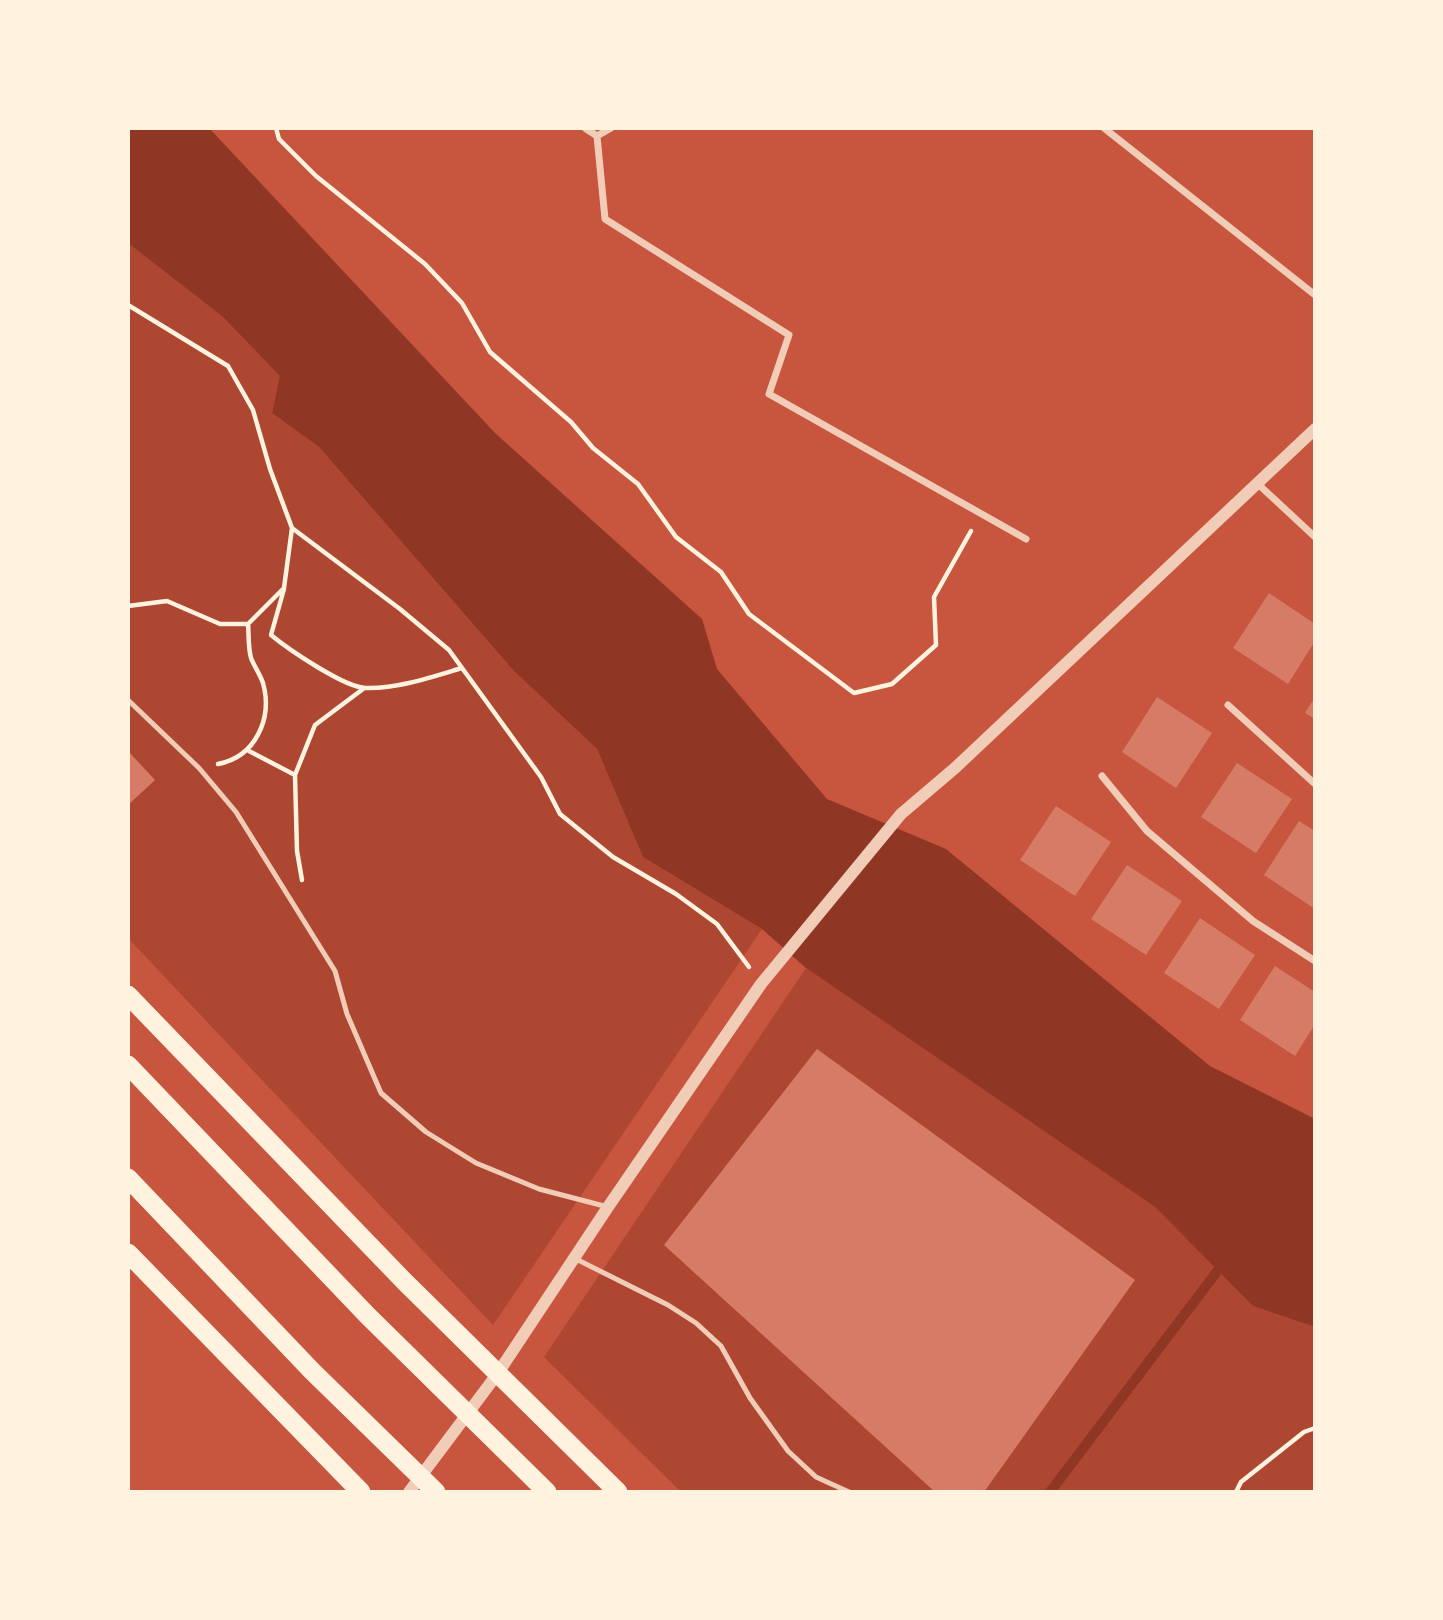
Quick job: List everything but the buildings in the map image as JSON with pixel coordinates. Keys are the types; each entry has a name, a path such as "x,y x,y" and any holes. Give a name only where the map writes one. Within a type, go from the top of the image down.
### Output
{"highway":[{"path":"128,995 404,1281 618,1492"},
{"path":"128,1065 368,1316 547,1492"},
{"path":"128,1178 312,1371 436,1492"},
{"path":"128,1253 275,1408 361,1492"}],"street":[{"path":"585,128 597,136"},
{"path":"597,136 611,128"},
{"path":"1104,128 1315,295"},
{"path":"597,136 605,219 789,335 769,394 1026,539"},
{"path":"409,1492 498,1374 608,1207 761,985 901,814 955,768 1315,429"},
{"path":"1258,484 1315,537"},
{"path":"1228,705 1315,784"},
{"path":"1102,776 1147,831 1253,921 1315,961"}],"lane":[{"path":"128,700 199,768 236,812 335,971 346,1014 381,1093 426,1132 476,1163 539,1189 608,1207"},
{"path":"574,1258 668,1305 696,1323 721,1346 750,1398 788,1451 816,1477 849,1492"}],"path":[{"path":"276,128 279,139 316,176 425,264 462,303 490,352 571,422 593,449 638,484 676,537 721,572 749,614 854,693 892,684 936,645 934,597 981,513"},
{"path":"128,305 169,327 228,366 253,410 270,469 292,528 284,588 271,635 299,657 363,689"},
{"path":"292,528 400,609 449,650 541,777 559,814 613,857 676,894 717,924 761,985"},
{"path":"128,606 167,601 220,624 248,624 284,588"},
{"path":"199,768 231,762 249,751 264,723 263,685 251,656 248,624"},
{"path":"304,888 297,851 295,775 315,725 363,689 431,677 462,668"},
{"path":"249,751 295,775"},
{"path":"1236,1492 1241,1482 1304,1432 1315,1428"}],"shaded area":[{"path":"128,128 209,128 495,433 702,619 717,669 827,799 946,849 1210,1066 1315,1119 1315,1327 1253,1306 1155,1207 806,968 762,929 643,857 597,749 514,671 319,447 272,413 280,376 223,317 128,243"},
{"path":"128,243 223,317 281,376 272,413 319,447 514,671 597,749 643,857 762,929 493,1325 128,938"},
{"path":"806,968 1155,1207 1253,1306 1315,1327 1315,1492 681,1492 544,1357"}],"waterway":[{"path":"1050,1492 1225,1261"}]}
